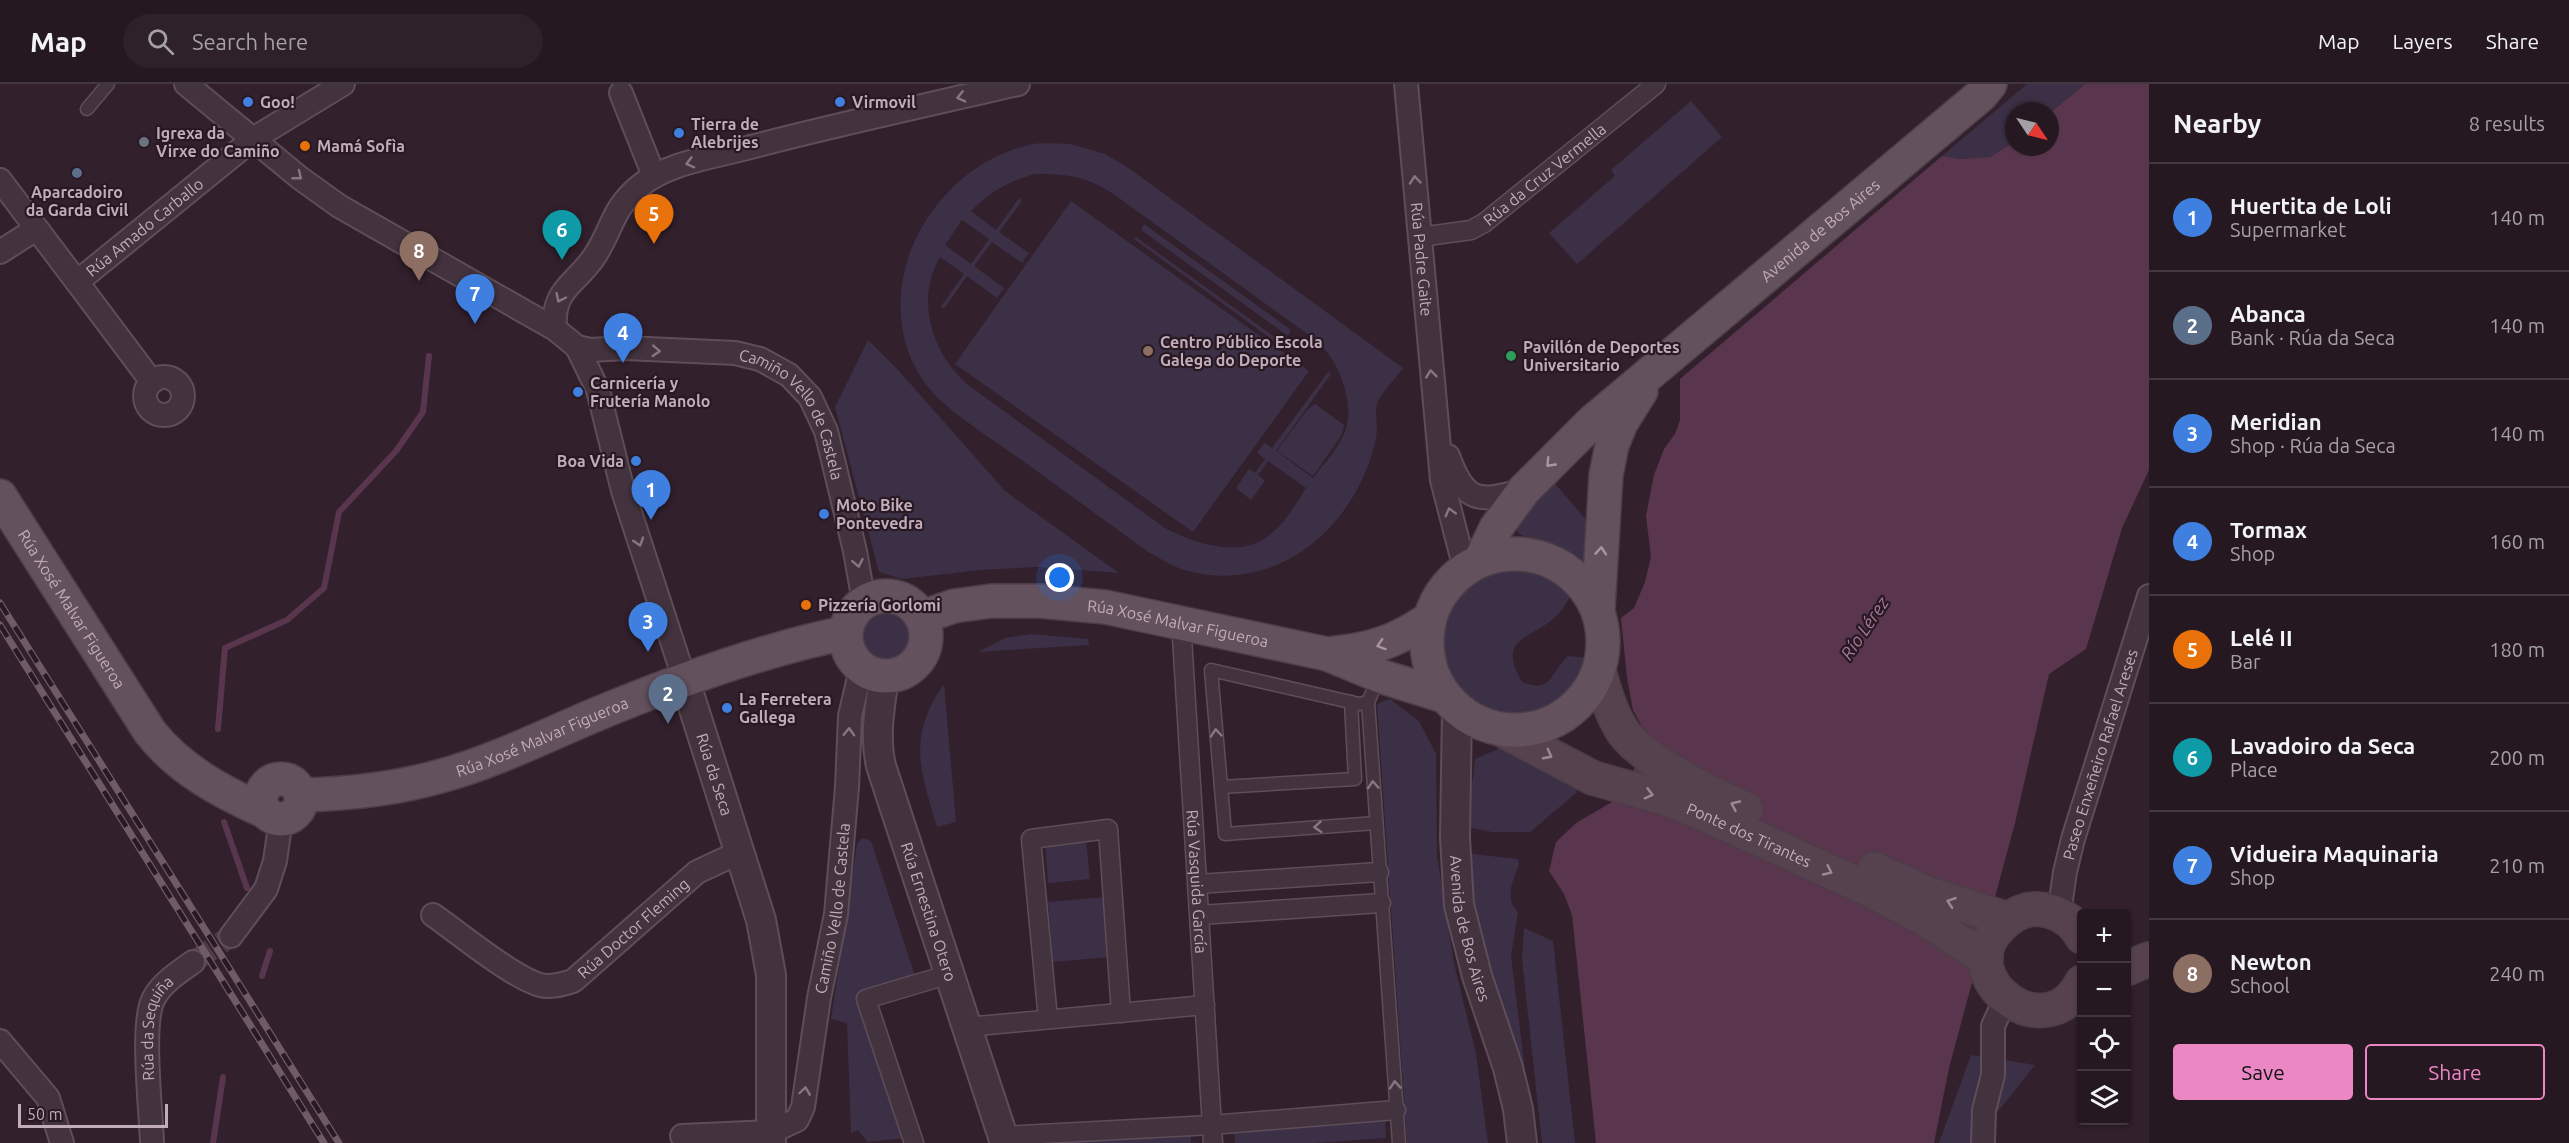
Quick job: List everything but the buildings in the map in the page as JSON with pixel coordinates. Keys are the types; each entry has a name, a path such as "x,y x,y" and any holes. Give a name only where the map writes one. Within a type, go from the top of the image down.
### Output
{"main road":[{"name":"Avenida de Bos Aires","path":"1473,565 1524,490 1592,422 1991,88"},
{"name":"Avenida de Bos Aires","path":"1598,609 1606,476 1612,445 1632,403 1660,364"},
{"name":"Rúa Xosé Malvar Figueroa","path":"0,496 164,751 185,768 225,791 246,790 292,816 297,812 301,795 375,789 442,776 482,762 655,690 800,643 845,633"},
{"path":"1503,554 1527,554 1549,560 1578,580 1598,609 1603,630 1604,651 1599,671 1588,693 1572,711 1551,723 1528,730 1504,730 1471,720 1450,703 1434,680 1428,662 1426,643 1429,620 1438,599 1451,582 1473,565 1503,554"},
{"path":"874,597 896,597 907,601 922,617 926,629 923,653 907,670 873,673 848,650 845,633 849,620 864,602 874,597"},
{"name":"Rúa Xosé Malvar Figueroa","path":"922,617 954,606 1014,601 1105,607 1181,621 1327,654 1380,646 1407,634 1429,620"},
{"name":"Rúa Xosé Malvar Figueroa","path":"1327,654 1374,689 1450,703"},
{"name":"Ponte dos Tirantes","path":"1599,671 1604,693 1620,728 1633,744 1672,771 1724,800 1929,894 2007,919"},
{"name":"Ponte dos Tirantes","path":"1504,730 1593,778 1661,797 1736,828 1866,888 1923,918 1986,959"},
{"path":"2071,926 2046,910 2032,909 2019,912 2007,919 1992,937 1986,959 1988,974 1995,988 2005,1000 2027,1009 2052,1008 2066,1001 2077,989"},
{"path":"2131,949 2149,952"},
{"path":"2131,967 2149,959"}],"street":[{"path":"186,84 300,178 339,206 555,330 577,347"},
{"name":"Rúa Amado Carballo","path":"152,382 77,282 253,139 343,84"},
{"path":"555,330 554,317 560,296 595,256 617,210 628,197 654,176 677,167 767,143 1018,84"},
{"name":"Rúa Padre Gaite","path":"1406,84 1442,480 1473,565"},
{"name":"Rúa da Cruz Vermella","path":"1420,237 1471,230 1484,223 1656,84"},
{"path":"621,93 654,176"},
{"path":"0,180 77,282"},
{"path":"0,252 36,229"},
{"name":"Camiño Vello de Castela","path":"577,347 600,351 625,348 735,353 760,359 789,375 810,397 826,431 855,551 864,602"},
{"name":"Rúa da Seca","path":"577,347 598,390 623,491 761,920 771,975 771,1137"},
{"name":"Rúa Padre Gaite","path":"1439,432 1456,479 1468,493 1479,498 1498,497 1524,490"},
{"name":"Paseo Enxeñeiro Rafael Areses","path":"2071,926 2065,872 2073,839 2149,596"},
{"name":"Rúa Vasquida García","path":"1181,621 1212,1134"},
{"name":"Camiño Vello de Castela","path":"771,1137 797,1120 803,1107 819,998 836,914 847,787 850,716 873,673"},
{"name":"Rúa Ernestina Otero","path":"873,673 878,721 877,746 881,766 1004,1140"},
{"name":"Avenida de Bos Aires","path":"1450,703 1459,905 1477,976 1508,1068 1518,1109 1522,1143"},
{"path":"847,787 863,769 881,766"},
{"path":"231,936 266,889 275,861 270,805"},
{"path":"1048,1019 1031,839 1108,830 1121,1013"},
{"name":"Rúa Doctor Fleming","path":"433,915 521,976 541,985 554,986 573,981 697,872 740,852"},
{"path":"1198,884 1379,872"},
{"path":"1200,915 1381,903"},
{"name":"Rúa da Sequiña","path":"153,1143 147,1023 153,999 173,976 193,962"},
{"path":"914,1143 866,999 950,974"},
{"path":"1983,1143 1984,1110 1993,1075 1994,1026 2005,1000"},
{"path":"967,1028 1205,1005"},
{"path":"0,1041 48,1098 62,1143"},
{"path":"1004,1140 1212,1134 1396,1110"},
{"path":"682,1136 771,1137"}],"lane":[{"path":"87,109 108,84"},
{"path":"1374,689 1359,704 1211,670 1225,834 1376,823"},
{"path":"1374,689 1376,823 1399,1143"},
{"path":"1221,787 1355,779 1351,702"}],"shaded area":[{"path":"2027,84 2085,84 2059,106 2059,102 2006,102"},
{"path":"1691,101 1722,137 1577,264 1549,233 1615,176 1611,170"},
{"path":"2005,103 2005,148 1990,157 1959,159 1942,156"},
{"path":"1070,144 1105,154 1130,169 1403,368 1377,404 1377,431 1369,463 1356,491 1340,516 1320,537 1297,554 1272,567 1244,574 1215,575 1184,570 1148,552 939,399 922,379 910,356 903,333 900,308 902,283 908,259 918,235 940,201 962,179 1000,155 1029,145","holes":["1035,174 1075,177 1112,193 1306,333 1325,349 1333,361 1343,381 1348,416 1343,436 1329,458 1313,478 1276,451 1331,374 1328,372 1272,448 1264,443 1257,453 1265,459 1255,473 1249,469 1236,488 1251,500 1265,481 1258,475 1268,461 1306,488 1282,523 1260,541 1247,546 1219,547 1205,544 1165,528 971,387 946,360 938,344 928,310 932,274 940,257 964,274 941,306 944,309 967,276 997,298 1004,288 974,266 992,242 1022,263 1029,253 999,232 1022,201 1019,198 996,230 971,211 1000,188","962,220 989,239 971,264 945,245"]},
{"path":"1071,201 1309,371 1193,532 955,364"},
{"path":"1144,224 1291,330 1288,336 1141,230"},
{"path":"1136,237 1283,343 1281,346 1134,239"},
{"path":"868,340 899,371 1005,491 1119,573 1037,567 980,570 902,579 879,572 835,407"},
{"path":"1315,404 1344,425 1341,436 1313,476 1277,451 1307,410"},
{"path":"1552,480 1592,527 1591,578 1570,556 1519,534 1513,525"},
{"path":"1522,565 1549,574 1573,590 1556,617 1518,642 1514,649 1515,668 1522,682 1532,685 1545,683 1550,680 1568,656 1589,658 1577,685 1557,705 1539,714 1502,718 1472,706 1451,683 1441,654 1442,623 1454,595 1481,574"},
{"path":"886,611 896,613 905,619 911,628 913,638 911,648 905,657 896,663 886,665 876,663 867,657 861,648 859,638 861,628 867,619 876,613"},
{"path":"1031,634 1088,639 1089,645 978,652 1005,638"},
{"path":"944,684 956,822 937,827 922,771 920,754 925,721 932,703"},
{"path":"1390,699 1419,721 1436,754 1437,856 1454,963 1476,1054 1488,1143 1407,1143 1377,704"},
{"path":"1505,746 1580,781 1576,793 1530,832 1492,832 1467,827 1475,759"},
{"path":"862,838 871,841 914,973 913,978 859,996 906,1138 868,1142 858,1130 851,1133 847,1023 831,1019 857,844"},
{"path":"1086,840 1090,879 1048,883 1045,841"},
{"path":"1464,853 1518,859 1519,864 1511,889 1511,901 1518,912 1511,956 1528,1095 1476,928"},
{"path":"1105,897 1109,957 1053,962 1048,902"},
{"path":"1524,928 1553,941 1575,1143 1542,1143 1522,959"},
{"path":"1971,1055 2035,1065 1996,1114 1995,1143 1939,1143"},
{"path":"1385,1117 1386,1138 1314,1143 1235,1143 1234,1128"},
{"path":"1191,1133 1191,1143 1040,1143"}],"water":[{"name":"Río Lérez","path":"2085,84 2149,84 2149,470 2122,528 2086,649 2049,674 2015,823 1949,1068 1934,1143 1596,1143 1572,915 1564,894 1549,871 1556,842 1576,823 1624,795 1647,736 1633,710 1627,678 1621,618 1634,608 1645,582 1651,557 1646,516 1654,475 1664,449 1675,434 1680,420 1680,379 1942,156 1959,159 1990,157 2005,148 2005,156 2059,156 2059,106"}],"waterway":[{"path":"218,729 225,648 287,620 324,588 339,512 396,451 423,412 429,356"},
{"path":"224,822 247,888"},
{"path":"262,976 270,951"},
{"path":"213,1143 223,1077"}],"tunnel":[{"path":"193,962 231,936"}],"railway":[{"path":"0,603 339,1143"},
{"path":"0,625 324,1143"}],"place":[{"name":"Goo!","path":"248,102"},
{"name":"Virmovil","path":"840,102"},
{"name":"Tierra de Alebrijes","path":"679,133"},
{"name":"Igrexa da Virxe do Camiño","path":"144,142"},
{"name":"Mamá Sofìa","path":"305,146"},
{"name":"Aparcadoiro da Garda Civil","path":"77,173"},
{"name":"Lelé II","path":"654,244"},
{"name":"Lavadoiro da Seca","path":"562,260"},
{"name":"Newton","path":"419,281"},
{"name":"Vidueira Maquinaria","path":"475,324"},
{"name":"Centro Público Escola Galega do Deporte","path":"1148,351"},
{"name":"Pavillón de Deportes Universitario","path":"1511,356"},
{"name":"Tormax","path":"623,363"},
{"name":"Carnicería y Frutería Manolo","path":"578,392"},
{"name":"Boa Vida","path":"636,461"},
{"name":"Moto Bike Pontevedra","path":"824,514"},
{"name":"Huertita de Loli","path":"651,520"},
{"name":"Pizzería Gorlomi","path":"806,605"},
{"name":"Meridian","path":"648,652"},
{"name":"La Ferretera Gallega","path":"727,708"},
{"name":"Abanca","path":"668,724"}]}
